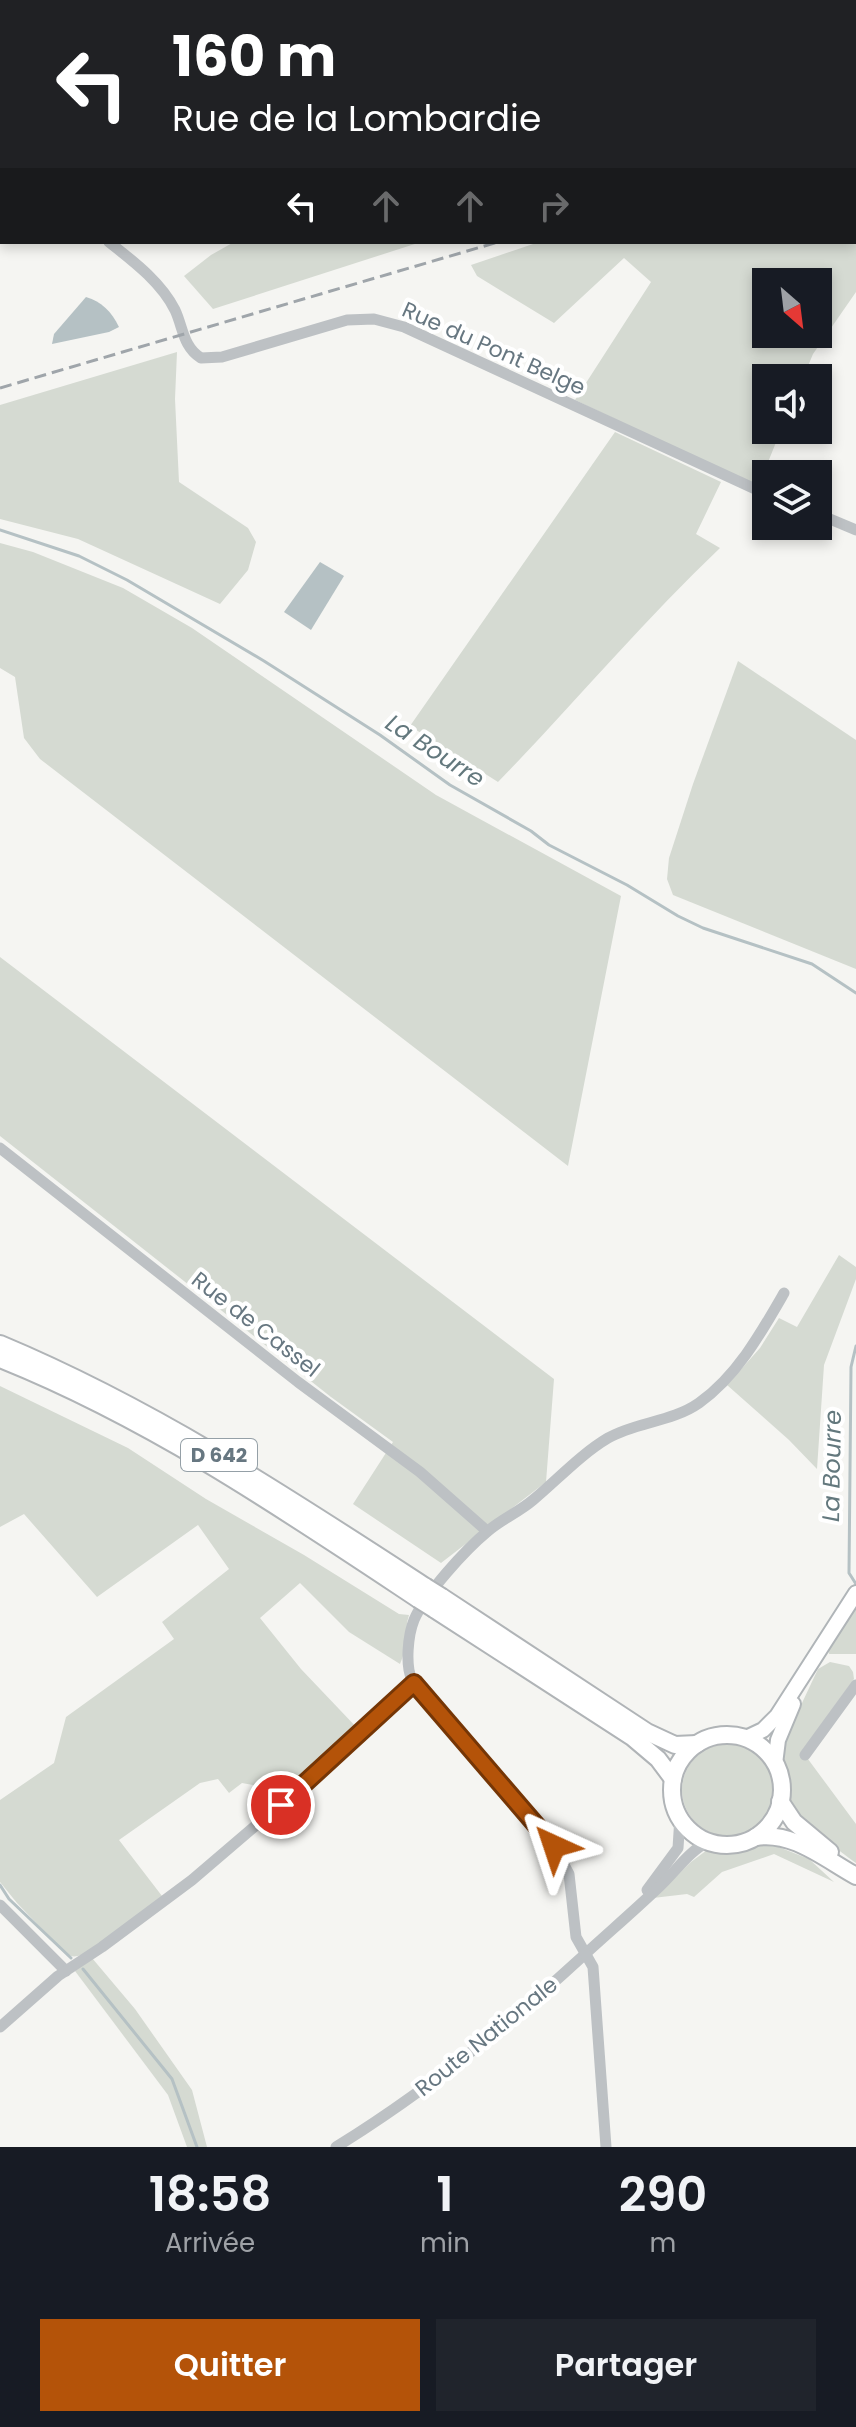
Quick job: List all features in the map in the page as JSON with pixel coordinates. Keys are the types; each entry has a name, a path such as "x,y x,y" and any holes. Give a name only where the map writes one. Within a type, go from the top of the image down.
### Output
{"highway":[{"name":"D 642","path":"0,1344 80,1379 176,1429 286,1496 422,1593"},
{"name":"D 642","path":"0,1359 87,1397 166,1439 647,1732 675,1745 697,1744"},
{"name":"D 642","path":"438,1603 590,1712 626,1732 654,1755 673,1779"},
{"path":"754,1837 770,1824 780,1801 781,1785 775,1764 764,1750 746,1738 723,1735 697,1744 682,1759 673,1779 674,1801 680,1817 694,1833 709,1841 735,1844 754,1837 773,1835 792,1840 856,1875"},
{"path":"780,1801 794,1822 856,1875"}],"main road":[{"path":"746,1738 773,1721 856,1594"},
{"path":"775,1764 778,1740 808,1671"}],"street":[{"name":"Rue du Pont Belge","path":"111,244 163,292 175,311 189,347 201,358 222,357 347,320 389,322 752,488"},
{"path":"832,520 856,530"},
{"name":"Rue de Cassel","path":"0,1148 298,1382 420,1472 487,1531"},
{"path":"606,2147 593,1967 576,1937 571,1880 562,1857 414,1683 408,1669 414,1620 450,1570 487,1531 526,1506 605,1440 682,1412 704,1399 760,1338 784,1293"},
{"path":"0,2027 66,1971 192,1880 302,1786 414,1683"},
{"path":"805,1755 856,1685"},
{"name":"Route Nationale","path":"627,1914 676,1853 681,1838 680,1817"},
{"name":"Route Nationale","path":"336,2147 398,2107 472,2051 653,1893 694,1851 709,1841"},
{"path":"0,1905 66,1971"}],"shaded area":[{"path":"230,244 415,244 213,309 184,276"},
{"path":"533,244 856,244 856,292 832,327 832,268 752,268 752,348 817,348 809,364 752,364 752,444 775,444 769,460 752,460 752,484 575,400 651,282 624,258 554,323 477,276 471,265"},
{"path":"86,297 106,308 119,327 52,344 54,334"},
{"path":"177,352 175,399 179,482 248,528 256,542 248,570 220,604 78,539 0,519 0,405"},
{"path":"615,432 721,482 696,534 720,548 498,782 410,726"},
{"path":"0,543 33,552 123,588 192,628 436,795 621,896 568,1166 40,759 24,738 15,677 0,668"},
{"path":"320,562 344,576 311,630 284,612"},
{"path":"738,661 856,740 856,969 673,895 667,879 669,858"},
{"path":"0,957 554,1379 546,1482 441,1563 353,1504 393,1442 331,1397 0,1136"},
{"path":"839,1255 856,1267 856,1279 824,1365 817,1469 727,1385 760,1348 779,1318 797,1327"},
{"path":"0,1386 128,1448 206,1499 399,1614 409,1615 400,1664 349,1632 300,1583 260,1618 301,1669 359,1730 273,1809 253,1785 242,1783 229,1793 218,1779 200,1783 119,1840 162,1896 109,1938 76,1956 66,1954 0,1882 0,1800 54,1763 66,1717 174,1639 162,1622 229,1569 198,1525 97,1597 24,1514 0,1527"},
{"path":"856,1603 856,1654 829,1654 828,1649"},
{"path":"830,1662 849,1666 854,1679 802,1751 856,1824 856,1863 793,1810 778,1754 818,1669"},
{"path":"728,1744 746,1747 761,1757 771,1772 774,1790 771,1808 761,1823 746,1833 728,1836 710,1833 695,1823 685,1808 682,1790 685,1772 695,1757 710,1747"},
{"path":"766,1842 809,1859 834,1882 774,1854 722,1872 694,1897 687,1894 653,1898 707,1850 735,1854"},
{"path":"92,1958 135,2009 192,2090 207,2147 187,2147 168,2095 75,1971"}],"waterway":[{"name":"La Bourre","path":"0,530 79,556 127,580 264,661 380,735 450,785 531,831 549,845 627,885 678,916 703,928 812,964 856,993"},
{"name":"La Bourre","path":"856,1346 851,1367 849,1573 856,1584"},
{"path":"0,1885 9,1899 71,1958"},
{"path":"83,1969 172,2079 197,2147"}],"railway":[{"path":"0,388 491,244"}],"route":[{"path":"281,1805 414,1683 554,1846"}]}
